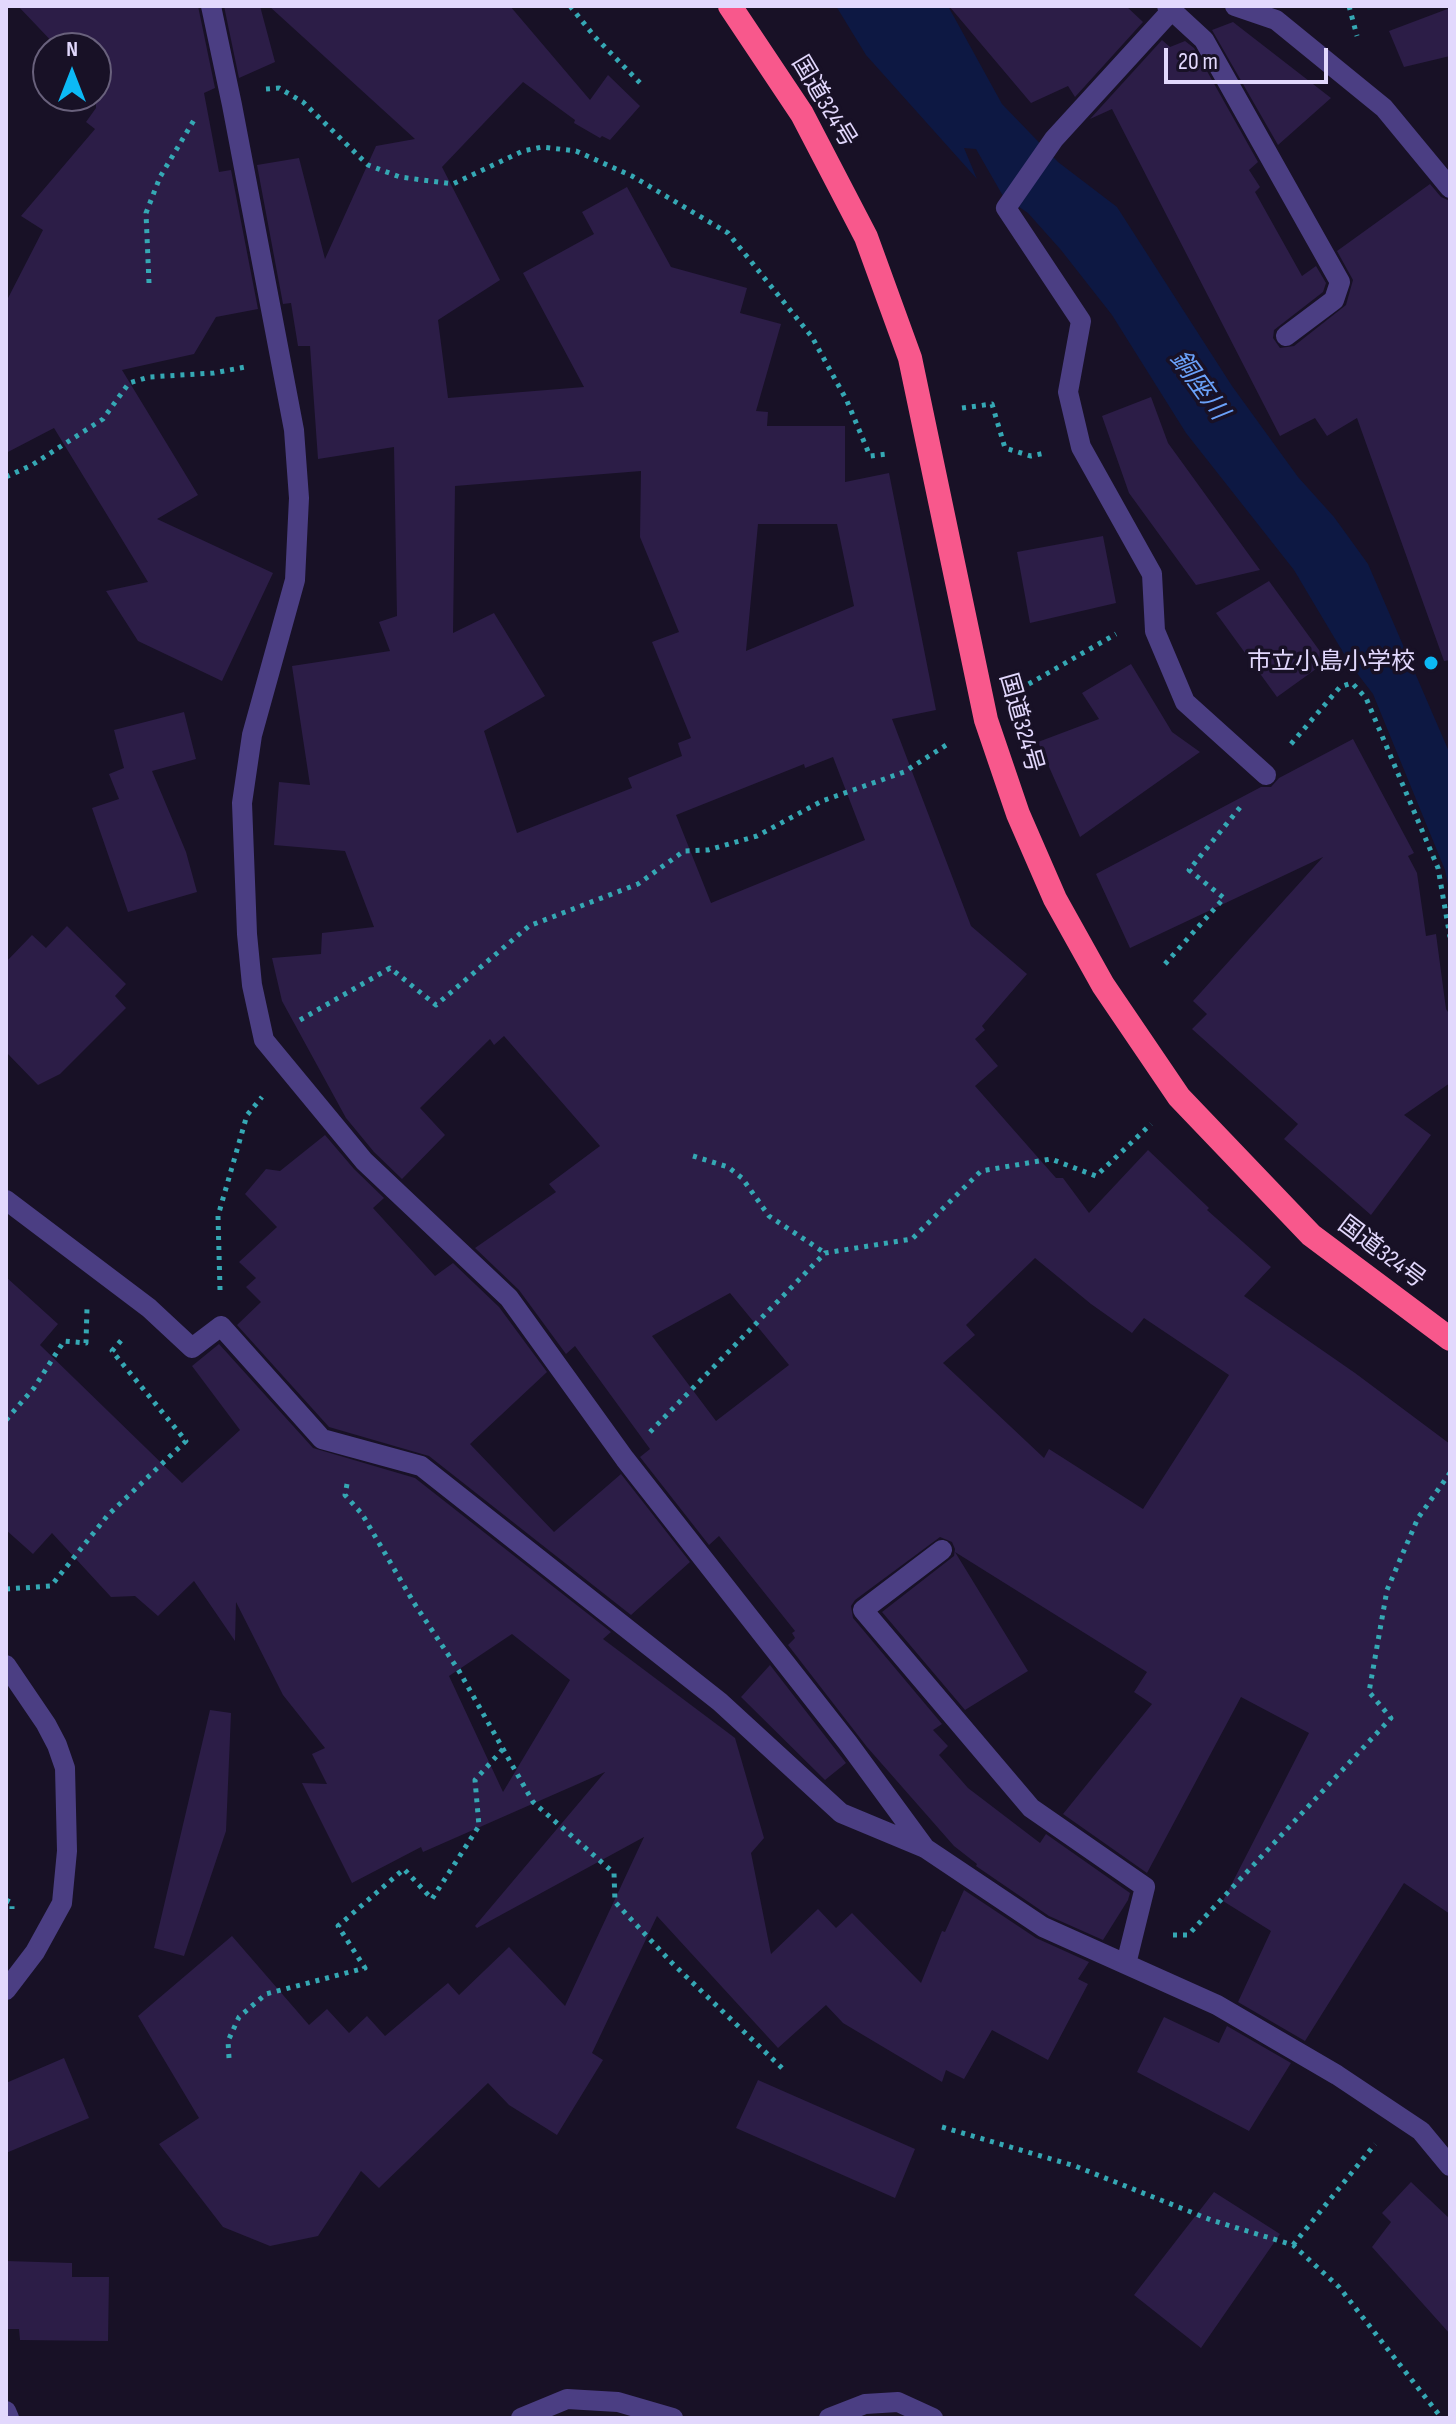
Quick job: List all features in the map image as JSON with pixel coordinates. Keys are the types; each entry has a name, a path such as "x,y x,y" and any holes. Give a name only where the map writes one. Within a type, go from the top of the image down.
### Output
{"highway":[{"name":"国道324号","path":"730,6 802,114 866,237 910,358 985,714 1018,814 1055,899 1103,985 1179,1097 1311,1235 1450,1339"}],"street":[{"path":"211,6 294,430 299,498 295,580 252,735 242,803 247,934 252,985 264,1040 364,1161 509,1298 625,1459 848,1743 925,1848"},
{"path":"1235,6 1276,20 1384,108 1450,188"},
{"path":"1266,775 1185,702 1155,631 1152,574 1081,447 1068,392 1081,321 1006,208 1054,139 1169,8 1204,40 1340,282 1334,300 1286,336"},
{"path":"6,1200 142,1302 192,1348 221,1326 322,1439 421,1466 720,1702 841,1813 925,1848 1043,1927 1217,2005 1337,2075 1421,2131 1450,2166"},
{"path":"942,1550 863,1610 1031,1808 1145,1887 1126,1964"},
{"path":"6,1665 46,1724 65,1768 67,1851 62,1903 35,1952 6,1990"},
{"path":"521,2418 567,2399 618,2402 673,2418"},
{"path":"829,2418 865,2404 898,2402 933,2418"},
{"path":"6,2411 9,2418"}],"path":[{"path":"570,6 595,37 644,87"},
{"path":"149,283 146,213 160,177 200,109 231,97 279,88 303,102 368,165 400,177 453,184 523,151 542,147 576,151 632,176 728,233 812,337 847,401 870,456 929,449"},
{"path":"6,477 32,465 103,419 129,383 149,377 214,373 280,360"},
{"path":"921,413 992,404 1005,448 1031,456 1081,447"},
{"path":"264,1040 390,968 436,1005 529,926 638,884 684,851 708,850 757,836 822,801 904,772 985,714 1154,611"},
{"path":"1165,964 1224,898 1189,870 1327,701 1340,687 1352,683 1366,698 1438,868 1450,937"},
{"path":"221,1326 218,1216 247,1115 285,1069"},
{"path":"625,1459 825,1253 912,1239 981,1171 1051,1159 1096,1176 1179,1097"},
{"path":"693,1156 728,1167 742,1178 769,1216 825,1253"},
{"path":"6,1420 34,1388 64,1341 86,1343 87,1303 142,1302"},
{"path":"6,1589 51,1586 108,1515 186,1441 112,1351 142,1302"},
{"path":"357,1448 345,1495 362,1514 414,1603 459,1671 533,1802 614,1873 615,1902 672,1963 782,2068"},
{"path":"1134,1934 1188,1935 1391,1718 1369,1692 1387,1590 1418,1518 1450,1473"},
{"path":"229,2058 228,2041 239,2017 266,1994 365,1968 338,1926 404,1869 432,1899 479,1826 475,1780 503,1749"},
{"path":"1293,2245 1398,2116"},
{"path":"942,2127 1075,2166 1211,2220 1293,2245 1339,2287 1440,2416 1438,2418"}],"water":[{"name":"銅座川","path":"836,6 948,6 1002,104 1058,162 1117,207 1232,386 1298,477 1334,517 1368,564 1450,754 1450,895 1445,870 1373,694 1350,664 1294,570 1186,433 1112,315 1061,250 1028,213 1003,196 976,149 964,148 977,179 866,55"}],"building":[{"path":"18,6 198,6 215,88 204,93 219,172 231,170 258,309 216,317 194,354 122,370 198,495 157,519 273,573 222,681 138,641 106,591 148,582 54,428 6,453 6,302 43,230 21,216 95,129 86,122 93,112 112,112 112,32 43,32"},
{"path":"224,6 260,6 275,62 239,78"},
{"path":"269,6 510,6 590,100 608,75 640,106 610,140 600,138 574,123 575,120 523,82 442,167 500,280 438,320 448,398 584,387 523,273 594,234 582,212 627,187 671,267 747,288 740,313 781,324 756,411 768,412 767,426 845,426 845,482 889,473 936,710 892,719 971,926 1027,974 982,1026 985,1030 975,1039 998,1066 975,1086 1056,1178 1063,1178 1089,1213 1148,1150 1209,1208 1207,1210 1271,1267 1244,1296 1450,1444 1450,1914 1404,1883 1305,2041 1238,2002 1271,1931 1223,1901 1309,1733 1241,1697 1147,1873 1063,1814 1152,1704 1134,1692 1147,1672 955,1552 1028,1671 965,1710 882,1612 954,1556 952,1542 940,1537 855,1600 851,1606 853,1618 942,1724 933,1730 948,1746 939,1755 968,1788 1040,1843 1046,1834 1130,1893 1103,1940 1049,1916 976,1866 954,1846 867,1747 788,1645 795,1638 792,1633 795,1631 719,1536 709,1545 640,1457 650,1449 575,1346 566,1354 519,1290 475,1248 556,1192 549,1184 600,1146 504,1036 494,1045 490,1039 420,1108 445,1135 402,1179 346,1118 282,1001 272,958 321,954 322,933 374,927 345,851 274,845 279,782 310,785 292,666 390,651 379,622 397,616 394,447 318,459 310,346 298,346 291,303 283,304 257,165 299,158 325,259 376,146 415,139","holes":["641,471 640,537 679,632 652,642 691,738 678,743 682,756 628,778 632,788 517,833 484,731 545,696 494,613 453,633 455,486","758,524 837,524 854,606 746,651","833,757 865,840 711,903 676,815 804,764 805,768","1035,1258 1132,1333 1144,1318 1229,1375 1143,1509 1049,1449 1044,1458 943,1363 975,1335 966,1325","730,1293 789,1365 716,1421 652,1336"]},
{"path":"949,6 1126,6 1143,22 1075,97 1068,86 1031,103"},
{"path":"1450,8 1450,56 1404,67 1389,31"},
{"path":"1233,22 1331,98 1278,145 1212,30"},
{"path":"1162,40 1170,47 1185,41 1194,48 1258,162 1249,170 1260,187 1255,192 1302,276 1316,266 1326,283 1323,292 1274,330 1273,338 1280,348 1294,346 1346,305 1353,280 1337,251 1430,184 1441,197 1450,201 1450,660 1444,661 1357,418 1327,436 1315,418 1280,436 1112,109 1090,119"},
{"path":"1151,397 1168,443 1260,570 1196,585 1129,493 1102,416"},
{"path":"1103,536 1116,603 1030,623 1017,552"},
{"path":"1269,581 1327,661 1277,697 1216,613"},
{"path":"1131,664 1172,732 1200,752 1080,837 1038,742 1099,719 1082,693"},
{"path":"184,712 196,759 152,771 186,852 197,892 128,912 92,808 119,799 109,774 124,768 114,730"},
{"path":"1353,739 1414,853 1408,856 1417,873 1426,936 1436,934 1446,1009 1450,1015 1450,1083 1404,1115 1431,1135 1371,1215 1284,1139 1298,1124 1192,1029 1207,1014 1193,1001 1323,857 1130,948 1096,874 1261,787 1271,787 1279,778"},
{"path":"67,926 126,984 115,996 126,1008 60,1074 38,1085 6,1052 6,962 32,935 46,948"},
{"path":"325,1135 384,1198 373,1208 435,1276 453,1263 499,1307 547,1372 470,1444 554,1532 621,1474 690,1562 631,1615 429,1456 329,1427 237,1325 261,1302 246,1287 256,1278 239,1262 277,1227 245,1194 266,1169 280,1171"},
{"path":"6,1277 58,1324 40,1345 182,1483 240,1430 192,1366 219,1344 313,1448 415,1478 611,1632 603,1639 735,1738 764,1838 751,1853 771,1954 818,1909 836,1928 852,1913 921,1983 942,1931 945,1932 964,1890 1036,1938 1089,1962 1078,1979 1088,1984 1048,2060 992,2030 964,2079 946,2070 942,2082 843,2023 826,2005 778,2048 657,1916 592,2053 603,2060 557,2135 509,2105 488,2083 379,2188 361,2171 318,2236 270,2246 223,2227 159,2144 199,2118 138,2016 232,1936 309,2025 327,2009 349,2033 367,2016 385,2036 448,1983 459,1995 509,1947 565,2006 644,1837 477,1928 475,1926 605,1772 423,1852 421,1847 352,1883 302,1783 327,1784 312,1754 325,1748 283,1695 236,1602 235,1641 194,1581 158,1616 135,1596 111,1597 52,1533 33,1554 6,1530","holes":["512,1634 570,1680 503,1792 449,1676"]},
{"path":"770,1665 846,1763 825,1780 741,1697"},
{"path":"210,1710 231,1713 226,1831 184,1956 154,1948"},
{"path":"1164,2017 1219,2043 1227,2026 1291,2063 1249,2131 1137,2072"},
{"path":"64,2058 89,2118 6,2153 6,2083"},
{"path":"758,2080 915,2149 895,2198 736,2128"},
{"path":"1411,2182 1450,2219 1450,2334 1372,2247 1391,2222 1382,2213"},
{"path":"1214,2192 1280,2234 1201,2348 1134,2295"},
{"path":"6,2261 72,2263 72,2277 109,2277 108,2341 20,2340 19,2329 6,2329"}],"place":[{"name":"市立小島小学校","path":"1431,663"}]}
